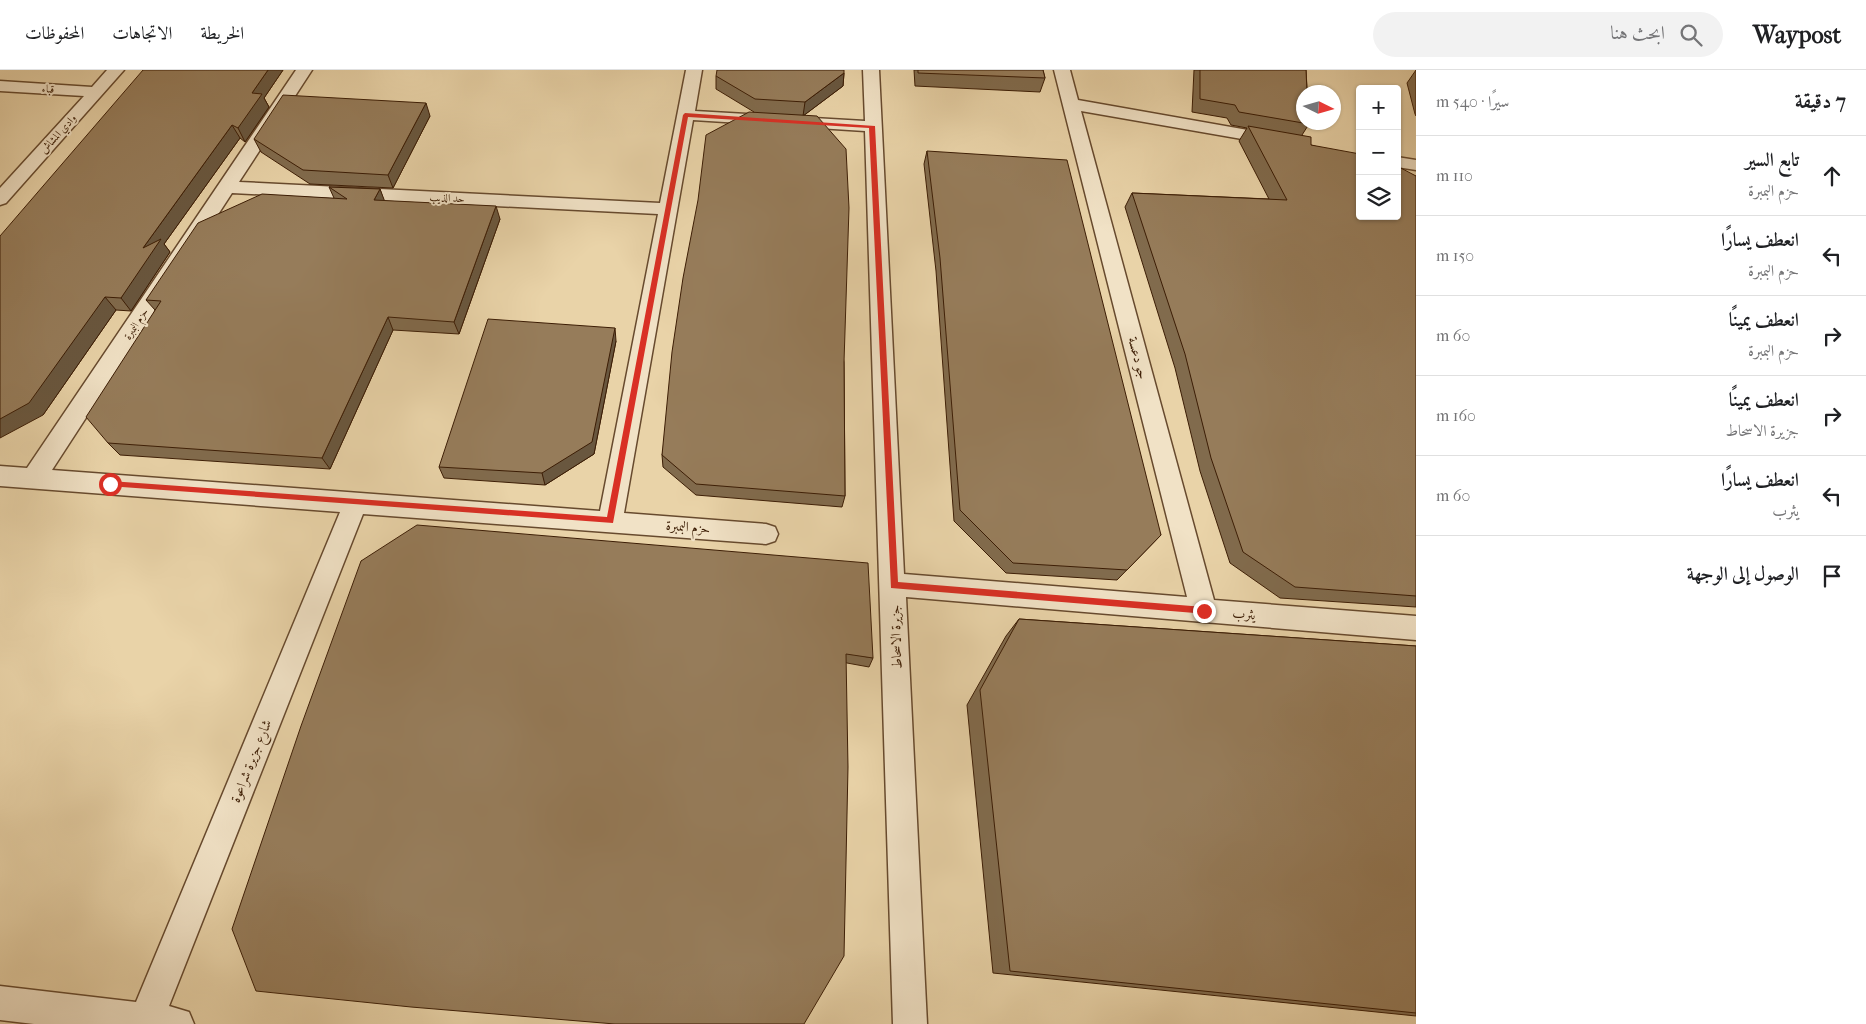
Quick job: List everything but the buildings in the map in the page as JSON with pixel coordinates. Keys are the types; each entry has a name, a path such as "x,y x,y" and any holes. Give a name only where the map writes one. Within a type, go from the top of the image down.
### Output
{"street":[{"name":"وادي المشاش","path":"0,199 116,70"},
{"name":"حزم البمبرة","path":"34,478 304,70"},
{"path":"610,521 694,70"},
{"name":"جزيرة الاسحاط","path":"871,70 894,585 910,1024"},
{"name":"جو دعسة","path":"1062,70 1204,611"},
{"name":"قباء","path":"0,86 96,92"},
{"path":"1071,104 1292,143"},
{"path":"685,115 872,126"},
{"path":"1401,163 1416,165"},
{"name":"حد الذيب","path":"227,187 668,209"},
{"name":"حزم البمبرة","path":"0,476 766,534"},
{"name":"شارع جزيرة شراعوة","path":"0,1002 162,1022 356,502"},
{"name":"يثرب","path":"894,585 1416,628"}],"route":[{"path":"110,484 610,521 685,115 872,126 894,585 1204,611"}]}
